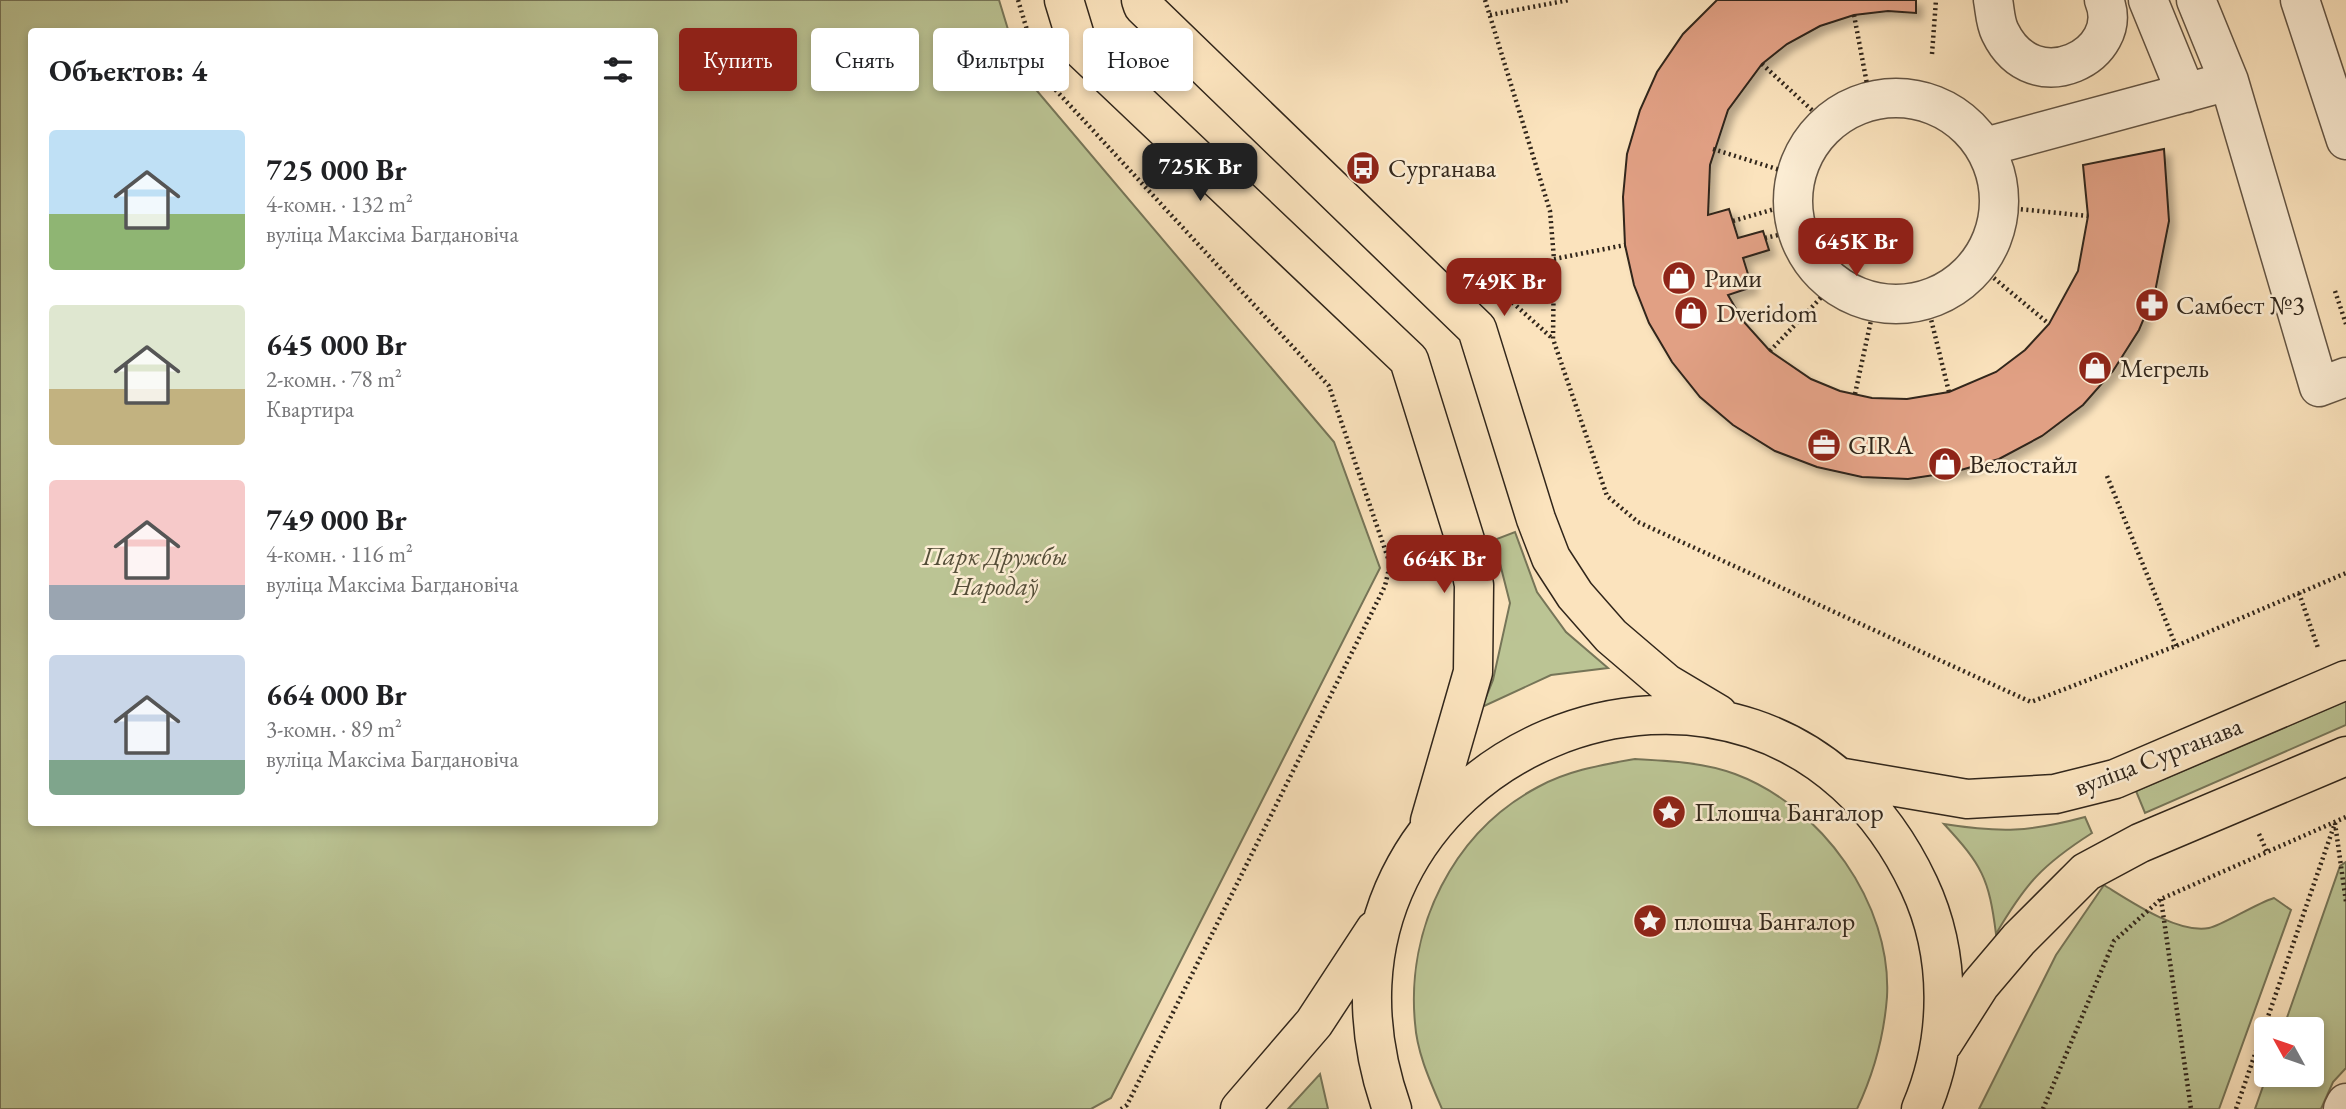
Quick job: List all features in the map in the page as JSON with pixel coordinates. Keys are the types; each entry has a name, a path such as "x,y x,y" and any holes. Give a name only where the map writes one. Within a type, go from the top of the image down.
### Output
{"main road":[{"path":"1064,0 1078,46 1409,360 1465,540 1474,585 1473,672 1426,833"},
{"path":"1141,0 1153,16 1477,329 1550,558 1575,595 1611,636 1666,683 1732,723 1790,745 1838,777 1873,811 1904,853 1928,905 1942,963 1944,1004 1940,1049 1921,1109"},
{"name":"вуліца Сурганава","path":"1838,777 1967,799 2055,794 2115,779 2339,683"},
{"path":"1392,1109 1377,1054 1372,998 1374,966 1384,917 1403,870 1426,833 1465,789 1502,761 1563,731 1585,724 1665,714 1732,723"},
{"path":"1940,1049 1979,985 2018,939 2086,872 2140,843 2346,756"},
{"path":"1240,1109 1314,1023 1384,917"}],"lane":[{"path":"1993,0 1999,30 2012,52 2045,68 2069,67 2090,53 2103,33 2107,8 2104,0"},
{"path":"2148,0 2186,93"},
{"path":"2196,0 2229,81 2319,387 2346,377"},
{"path":"2307,3 2346,140"},
{"path":"1986,147 2229,81"},
{"path":"1903,96 1936,105 1964,122 1986,147 1998,181 1999,207 1987,250 1965,278 1926,299 1900,305 1875,302 1833,285 1810,261 1787,212 1798,164 1814,135 1827,124 1839,113 1870,100 1903,96"},
{"path":"2343,1109 2346,1104"}],"path":[{"path":"1018,0 1040,74 1329,386 1390,564 1378,599 1127,1105 1121,1109"},
{"path":"1485,0 1550,211 1554,259 1553,340 1607,496 1638,522 2031,702 2176,646 2346,573"},
{"path":"1490,15 1569,0"},
{"path":"1932,54 1936,0"},
{"path":"1854,15 1870,100"},
{"path":"1762,64 1827,124"},
{"path":"1713,149 1787,212"},
{"path":"1999,207 2088,216"},
{"path":"1732,220 1787,212"},
{"path":"1554,259 1625,246"},
{"path":"1977,264 2049,324"},
{"path":"1770,351 1833,285"},
{"path":"1926,299 1950,392"},
{"path":"1855,394 1875,302"},
{"path":"2107,476 2176,646"},
{"path":"2299,593 2339,683"},
{"path":"2043,1109 2114,941 2161,899 2346,817"},
{"path":"2335,822 2346,902"},
{"path":"2236,1109 2335,822"},
{"path":"2161,899 2191,1109"}],"green space":[{"name":"Парк Дружбы Народаў","path":"0,0 999,0 1008,28 933,28 933,91 1037,91 1334,442 1380,568 1111,1098 1091,1109 0,1109"},
{"path":"1515,532 1537,592 1566,632 1608,668 1551,675 1482,707 1493,680 1510,603 1494,540"},
{"path":"2346,701 2346,725 2145,813 2136,791"},
{"name":"плошча Бангалор","path":"1635,759 1710,767 1735,774 1766,789 1796,809 1822,834 1845,862 1864,894 1877,927 1885,962 1887,997 1873,1069 1857,1109 1442,1109 1418,1045 1414,987 1418,952 1441,886 1459,856 1508,806 1562,776"},
{"path":"2085,817 2092,833 2036,876 1996,934 1982,873 1944,824 1999,830 2047,826"},
{"path":"2346,862 2346,1068 2333,1082 2321,1109 2255,1109 2263,1087 2324,1087 2324,1017 2287,1017 2340,866"},
{"path":"2104,885 2155,915 2197,929 2215,926 2274,898 2291,910 2219,1109 1979,1109 2056,955"},
{"path":"1320,1074 1328,1109 1288,1109"}],"building":[{"path":"1717,0 1916,0 1916,13 1888,11 1854,15 1820,26 1787,44 1762,64 1728,110 1710,165 1708,215 1729,209 1738,238 1763,231 1769,250 1743,258 1752,287 1728,295 1743,321 1770,351 1811,379 1840,391 1872,398 1907,399 1949,392 1996,372 2025,350 2049,324 2078,271 2088,216 2083,165 2164,149 2169,221 2155,292 2139,330 2113,371 2083,405 2042,436 1999,459 1954,472 1908,479 1862,477 1817,467 1775,451 1733,425 1700,397 1672,362 1649,323 1634,285 1625,245 1623,197 1627,154 1640,110 1657,72 1683,34"}],"place":[{"name":"Сурганава","path":"1363,168"},
{"name":"Рими","path":"1679,278"},
{"name":"Самбест №3","path":"2152,305"},
{"name":"Dveridom","path":"1691,313"},
{"name":"Мегрель","path":"2095,368"},
{"name":"GIRA","path":"1824,445"},
{"name":"Велостайл","path":"1945,464"},
{"name":"Плошча Бангалор","path":"1669,812"},
{"name":"плошча Бангалор","path":"1650,921"}]}
